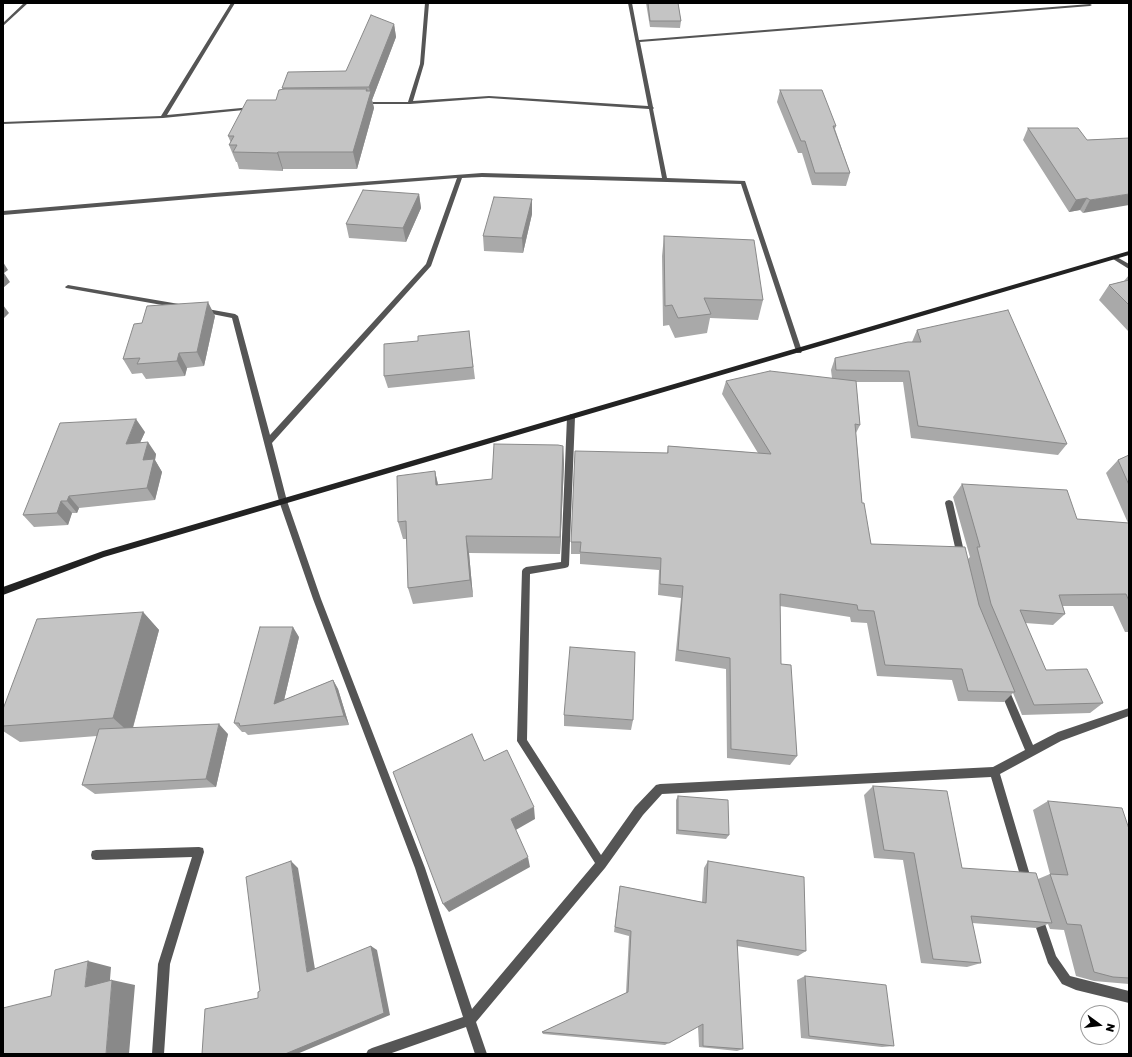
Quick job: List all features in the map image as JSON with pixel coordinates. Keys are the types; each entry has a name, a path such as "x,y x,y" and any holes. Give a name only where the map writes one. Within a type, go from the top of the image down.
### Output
{"street":[{"path":"3,25 26,3"},
{"path":"163,118 233,3"},
{"path":"410,103 422,64 426,3"},
{"path":"630,3 652,108 665,180"},
{"path":"638,41 1090,6"},
{"path":"357,103 410,103 489,97 652,108"},
{"path":"3,123 163,118 258,108"},
{"path":"3,213 482,175 743,182 799,350"},
{"path":"268,442 429,265 460,177"},
{"path":"3,591 103,554 1129,253"},
{"path":"1115,258 1129,267"},
{"path":"68,287 189,308"},
{"path":"197,309 235,316 284,501 317,599 420,868 481,1054"},
{"path":"572,417 565,565 526,572 522,741 601,864"},
{"path":"949,503 963,563"},
{"path":"1001,681 1031,752"},
{"path":"372,1054 470,1020 601,864 639,811 660,789 994,772 1058,737 1129,712"},
{"path":"994,772 1029,890"},
{"path":"96,855 199,852 164,964 158,1054"},
{"path":"1034,905 1052,959 1066,980 1076,984 1129,997"}],"building":[{"path":"648,3 678,3 681,21 650,21"},
{"path":"371,15 394,24 369,87 282,88 288,72 346,71"},
{"path":"367,89 366,91 371,91 353,152 233,152 237,145 229,145 234,136 228,136 247,100 276,100 279,90"},
{"path":"780,90 822,90 836,126 833,126 850,173 815,173 805,141 801,141"},
{"path":"1028,128 1078,128 1087,140 1129,138 1129,194 1090,200 1087,198 1076,200"},
{"path":"363,190 419,194 403,228 346,224"},
{"path":"494,197 532,199 522,238 483,236"},
{"path":"664,236 754,240 763,300 704,298 711,314 678,318 672,305 665,306"},
{"path":"1129,280 1129,305 1109,285"},
{"path":"208,302 197,352 179,353 177,361 137,364 140,358 123,359 134,324 142,323 147,306"},
{"path":"1008,310 1067,444 918,426 909,371 836,370 835,358 908,342 921,342 917,330"},
{"path":"469,331 473,367 384,376 384,344 418,341 418,336"},
{"path":"770,371 856,381 860,425 855,424 862,503 864,503 871,544 965,547 979,605 1015,692 968,691 962,669 885,665 874,611 858,610 857,605 780,594 781,664 791,665 797,756 731,749 730,658 678,650 683,586 660,584 661,558 580,552 581,542 571,542 575,451 668,453 668,446 771,454 726,381"},
{"path":"136,419 126,444 148,442 143,460 154,459 147,488 69,496 67,501 61,501 57,513 23,515 60,423"},
{"path":"494,444 563,446 560,537 466,536 470,580 408,588 406,521 398,522 397,476 435,471 436,485 492,479"},
{"path":"1129,455 1129,485 1118,460"},
{"path":"962,484 1067,490 1077,519 1129,523 1129,601 1126,594 1059,595 1065,614 1020,610 1046,670 1087,669 1103,703 1034,705 991,604 977,547 980,547"},
{"path":"143,612 113,718 3,726 3,709 37,619"},
{"path":"260,627 293,627 274,704 333,680 344,716 240,726 239,723 234,723"},
{"path":"570,647 635,652 633,720 564,715"},
{"path":"219,724 206,779 82,785 99,729"},
{"path":"472,734 484,761 507,750 534,807 511,819 528,857 443,904 393,772"},
{"path":"873,786 947,791 962,868 1036,873 1052,923 971,916 981,963 933,959 914,853 884,850"},
{"path":"678,796 728,800 729,835 678,830"},
{"path":"1048,801 1122,808 1129,829 1129,978 1113,977 1094,972 1081,925 1067,924 1050,874 1068,875"},
{"path":"291,861 307,972 371,946 384,1013 285,1054 202,1054 205,1009 258,998 258,992 260,991 246,877"},
{"path":"708,861 804,877 806,951 737,940 743,1049 703,1046 703,1024 669,1043 542,1032 628,992 631,931 615,927 620,886 706,903"},
{"path":"88,961 85,987 112,980 106,1054 3,1054 3,1008 51,996 55,970"},
{"path":"805,976 886,985 894,1046 809,1036"}]}
